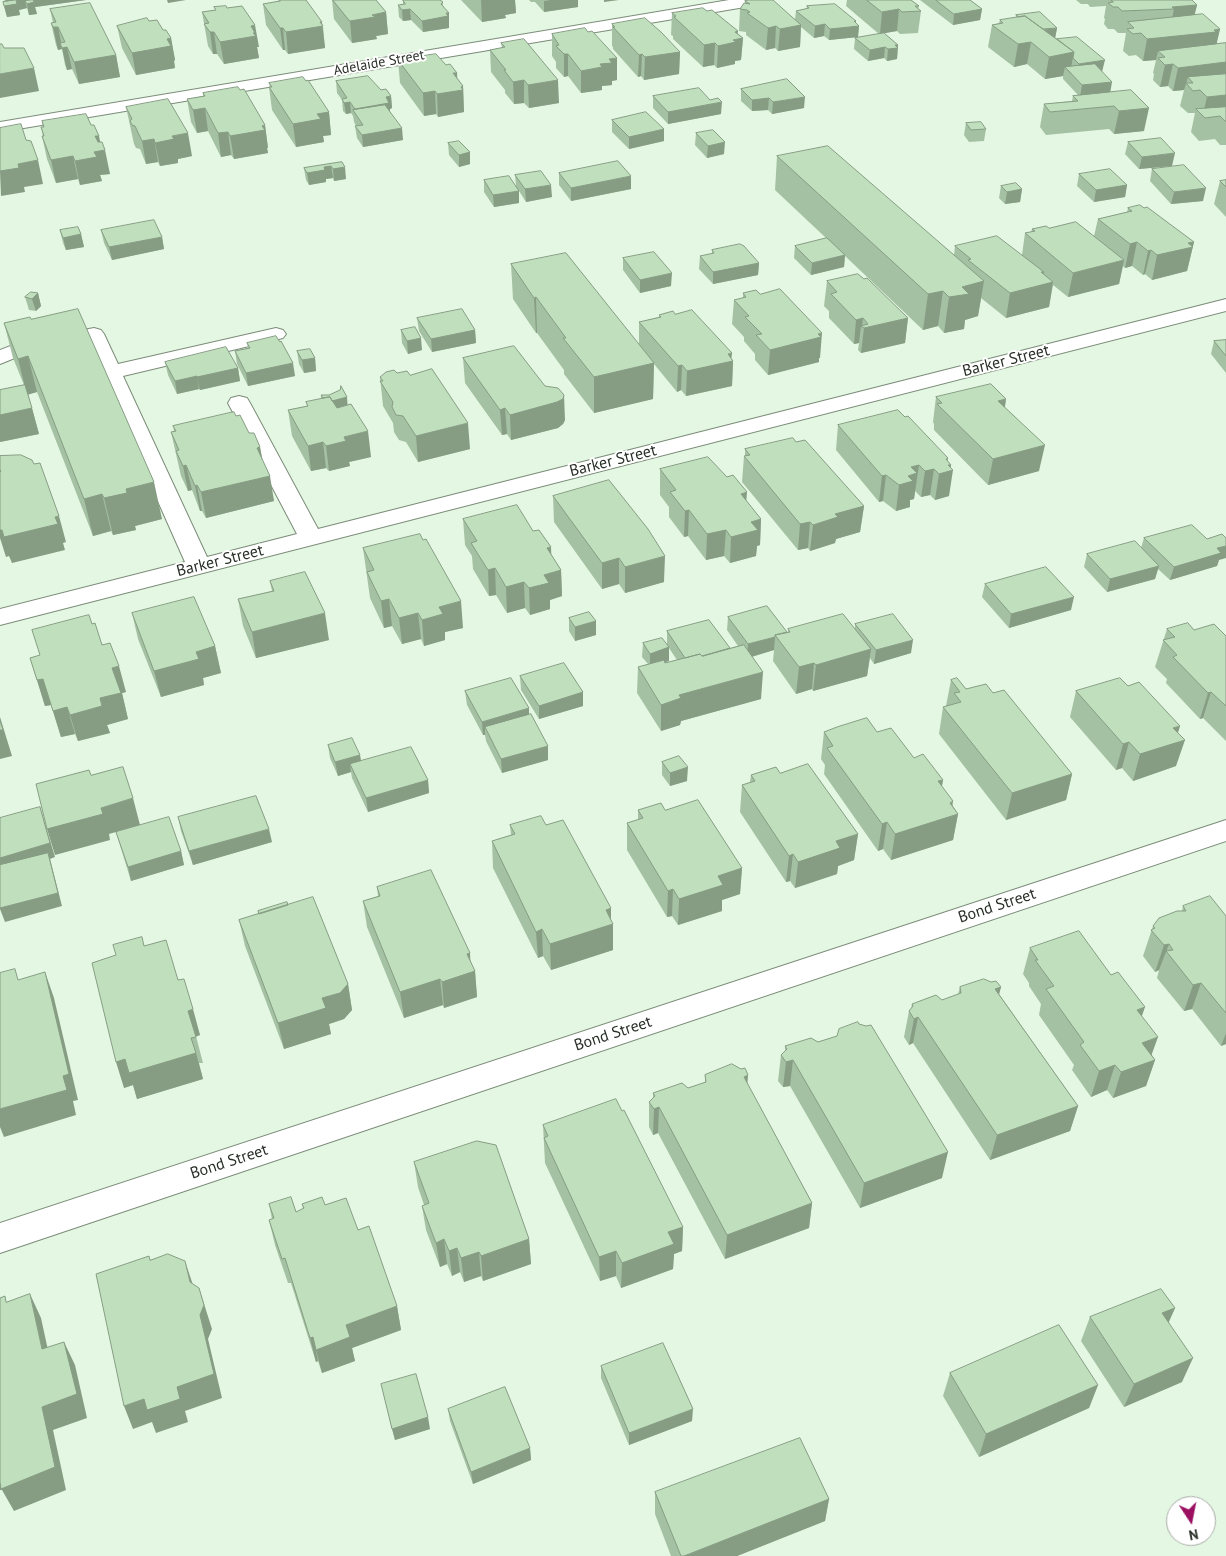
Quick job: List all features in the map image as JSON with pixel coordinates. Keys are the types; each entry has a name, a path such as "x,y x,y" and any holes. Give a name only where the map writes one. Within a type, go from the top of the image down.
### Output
{"street":[{"name":"Adelaide Street","path":"0,127 757,0"},
{"name":"Barker Street","path":"0,617 1226,305"},
{"path":"0,358 21,348 94,334 148,457 199,566"},
{"path":"111,372 276,334"},
{"path":"239,403 311,538"},
{"name":"Bond Street","path":"0,1238 1226,830"}],"building":[{"path":"16,0 17,4 4,6 3,2"},
{"path":"33,0 34,2 27,4 25,1"},
{"path":"280,0 306,0 323,26 286,32 283,28 280,28 263,4"},
{"path":"333,0 376,0 386,12 372,15 375,17 350,21"},
{"path":"403,0 440,0 449,13 446,13 448,16 422,21 410,9 402,10 398,5 405,4"},
{"path":"773,0 801,25 780,29 776,26 768,28 747,13 750,12 740,9 744,3 750,4 745,1"},
{"path":"867,0 911,0 919,6 915,6 921,11 902,12 899,9 882,12"},
{"path":"936,0 970,0 982,9 954,14"},
{"path":"1111,0 1192,0 1197,5 1172,7 1174,9 1122,11 1108,3 1113,2"},
{"path":"90,3 116,55 74,62 67,47 62,48 60,43 65,42 58,27 53,27 51,23 56,22 50,9"},
{"path":"835,4 856,21 854,21 859,26 830,29 825,24 815,26 796,11 809,8 807,6"},
{"path":"226,6 227,8 242,6 255,25 251,26 256,36 220,42 214,32 210,32 204,24 209,23 202,12 216,10 214,7"},
{"path":"703,8 707,11 712,10 738,31 735,32 743,38 733,40 736,42 718,46 715,43 704,45 672,13"},
{"path":"1040,12 1057,28 1043,29 1025,16 1019,17 1016,15"},
{"path":"1203,14 1220,29 1214,30 1216,32 1147,39 1141,33 1133,34 1127,29 1134,28 1128,22"},
{"path":"1025,16 1074,52 1049,57 1031,42 1018,44 992,25 1003,23 1000,20"},
{"path":"147,18 149,21 157,20 163,30 166,30 171,38 167,39 171,46 132,53 117,26"},
{"path":"645,18 680,52 645,57 642,54 639,55 612,24"},
{"path":"585,28 588,32 592,31 617,58 609,59 612,63 600,64 602,67 581,71 568,54 564,54 556,46 559,45 552,34"},
{"path":"884,33 898,45 895,45 898,48 888,49 885,47 870,50 855,38"},
{"path":"1077,37 1105,60 1079,64 1073,58 1074,52 1057,39"},
{"path":"524,39 558,80 528,85 524,80 513,82 490,50 505,47 501,43"},
{"path":"1226,43 1226,62 1178,68 1173,64 1165,65 1158,58 1165,57 1158,51"},
{"path":"0,44 4,48 24,48 34,68 0,74"},
{"path":"436,54 446,65 450,64 457,73 453,73 463,86 461,87 463,90 437,94 435,91 423,93 398,60"},
{"path":"1095,64 1112,82 1082,85 1065,67"},
{"path":"1226,74 1226,95 1207,97 1200,90 1193,91 1186,83 1193,83 1188,77"},
{"path":"368,76 381,90 386,89 391,96 386,97 389,103 355,109 350,102 344,103 342,99 347,98 336,81"},
{"path":"303,77 306,81 308,80 329,112 317,114 321,119 293,124 269,87 272,87 269,83"},
{"path":"787,79 805,97 773,102 769,98 752,100 741,89"},
{"path":"238,87 240,90 244,89 265,125 262,126 265,130 230,136 228,132 218,133 205,108 193,110 187,99 205,96 203,93"},
{"path":"699,88 710,100 718,98 722,102 668,112 653,96"},
{"path":"1131,90 1149,108 1119,111 1114,106 1050,112 1044,104 1078,101 1073,96"},
{"path":"168,99 188,133 172,136 174,139 155,143 154,139 142,141 135,126 130,121 132,119 126,107"},
{"path":"385,105 402,128 362,135 355,126 363,125 353,110"},
{"path":"1226,107 1226,122 1220,116 1205,118 1196,109"},
{"path":"646,112 664,129 629,137 612,120"},
{"path":"86,114 99,136 95,136 98,142 102,142 105,150 94,152 97,157 75,161 73,156 51,160 42,136 44,136 41,127 44,127 42,121"},
{"path":"981,122 986,129 971,130 966,123"},
{"path":"21,124 26,140 31,141 38,160 18,164 19,168 0,171 0,128"},
{"path":"713,130 725,142 708,146 696,133"},
{"path":"1161,138 1175,153 1142,157 1128,142"},
{"path":"459,141 470,152 459,155 448,143"},
{"path":"828,146 984,281 962,287 969,294 949,297 943,291 928,294 777,156"},
{"path":"618,161 631,176 571,188 559,173"},
{"path":"342,162 345,167 333,169 331,166 324,167 325,170 307,173 304,168"},
{"path":"1184,165 1206,188 1174,192 1152,169"},
{"path":"1110,169 1127,185 1096,190 1079,174"},
{"path":"541,171 551,185 525,189 515,175"},
{"path":"509,176 519,191 493,195 484,180"},
{"path":"1226,180 1226,187 1220,181"},
{"path":"1016,183 1022,189 1007,192 1001,186"},
{"path":"1140,205 1144,208 1147,207 1194,242 1188,243 1193,247 1157,255 1151,250 1148,251 1137,242 1130,244 1098,219 1132,211 1128,208"},
{"path":"154,220 162,237 109,247 101,230"},
{"path":"1076,222 1124,260 1073,273 1025,233 1035,231 1032,229 1046,226 1049,228"},
{"path":"78,227 81,234 63,238 60,230"},
{"path":"997,236 1044,272 1041,272 1053,282 1010,293 968,260 971,259 955,246"},
{"path":"827,238 845,255 812,263 795,246"},
{"path":"740,244 759,263 713,272 700,256 714,253 712,250"},
{"path":"654,252 672,273 640,280 623,258"},
{"path":"566,253 654,363 594,377 563,338 566,338 536,297 534,298 511,264"},
{"path":"858,274 864,279 867,278 908,318 864,328 861,326 868,324 863,318 856,320 831,294 837,292 827,281"},
{"path":"780,289 822,333 818,334 821,337 770,350 756,335 762,334 745,317 749,316 734,300 746,297 743,293 756,290 760,294"},
{"path":"31,292 38,293 32,299 25,297"},
{"path":"78,309 154,482 126,489 127,493 104,498 102,494 84,499 28,356 18,359 4,323"},
{"path":"462,309 475,330 431,339 417,318"},
{"path":"692,310 732,353 728,354 733,361 687,371 682,365 678,366 639,322 661,317 659,315 673,311 675,314"},
{"path":"415,327 421,338 407,341 401,330"},
{"path":"276,336 281,341 293,363 246,373 235,351 250,348 247,343"},
{"path":"1226,340 1226,356 1214,341"},
{"path":"514,346 545,386 558,388 564,395 563,399 510,415 505,408 500,410 463,358"},
{"path":"226,347 238,368 175,381 165,362"},
{"path":"310,349 315,358 302,360 297,351"},
{"path":"432,369 468,423 416,436 403,416 396,415 392,407 393,402 380,381 383,381 380,377 386,372 394,370 397,373 407,371 410,375"},
{"path":"991,384 1006,399 998,401 1045,445 993,459 937,404 942,403 936,397"},
{"path":"25,385 32,408 0,415 0,390"},
{"path":"341,386 347,397 332,401 330,397 323,398 321,395 329,395 340,390"},
{"path":"330,397 337,408 351,404 368,431 344,437 346,441 326,446 323,442 308,446 288,410 308,406 306,402"},
{"path":"898,410 905,417 908,416 948,458 946,459 951,465 948,465 953,470 939,474 934,469 925,471 919,465 911,467 917,473 908,476 913,481 899,485 886,475 882,476 838,425"},
{"path":"234,412 236,416 240,415 249,433 254,433 260,447 257,448 270,476 201,492 197,485 195,486 186,465 183,466 176,451 179,450 171,432 176,431 173,426"},
{"path":"793,438 796,442 805,440 864,506 835,514 838,517 813,525 810,522 800,524 744,456 750,455 745,449"},
{"path":"21,455 32,460 34,464 40,463 59,516 55,517 58,524 4,537 2,530 0,530 0,456"},
{"path":"708,457 727,477 733,475 747,492 741,494 761,519 751,522 758,530 731,537 726,530 707,534 689,510 685,511 670,492 676,490 660,469"},
{"path":"609,480 648,529 665,556 625,567 619,558 602,563 553,496"},
{"path":"517,505 533,531 539,530 551,547 547,548 561,570 544,575 549,583 529,588 524,582 506,587 495,568 488,570 471,543 477,541 463,519"},
{"path":"1192,525 1207,539 1222,534 1226,538 1226,546 1217,548 1221,553 1174,567 1144,538"},
{"path":"420,534 423,540 426,539 461,601 439,607 443,614 422,620 418,613 399,618 389,599 381,601 367,572 374,570 363,548"},
{"path":"1135,541 1159,566 1110,579 1087,554"},
{"path":"1046,567 1074,597 1011,614 985,584"},
{"path":"305,572 325,613 252,632 238,599 274,591 270,581"},
{"path":"194,597 215,646 196,652 199,659 154,671 132,613"},
{"path":"767,606 787,632 748,644 728,617"},
{"path":"589,612 596,621 575,627 569,618"},
{"path":"843,614 871,649 816,665 814,663 799,667 775,635 790,632 788,629"},
{"path":"893,614 913,640 876,650 855,624"},
{"path":"89,615 92,624 95,623 102,645 110,643 119,666 112,668 121,693 100,698 102,706 70,715 67,707 53,711 43,679 37,680 30,658 40,655 32,630"},
{"path":"709,620 730,648 702,656 700,654 685,658 667,631"},
{"path":"1188,623 1194,630 1214,624 1226,636 1226,706 1211,692 1208,693 1173,657 1177,655 1163,640 1175,637 1167,629"},
{"path":"662,638 669,647 650,654 643,643"},
{"path":"744,645 763,672 679,695 681,698 661,705 638,667 664,660 665,663 700,654 702,656"},
{"path":"564,663 583,692 539,706 520,676"},
{"path":"511,678 529,708 482,722 465,691"},
{"path":"957,678 966,689 986,684 993,693 1004,690 1072,774 1012,793 943,707 961,702 954,693 960,692 951,680"},
{"path":"1120,678 1128,686 1139,682 1180,726 1173,728 1185,740 1140,754 1129,742 1123,744 1076,691"},
{"path":"531,714 548,746 501,759 485,727"},
{"path":"867,718 877,732 891,728 914,758 923,754 943,780 938,781 953,801 950,803 958,814 895,834 887,822 882,824 827,748 833,746 824,732"},
{"path":"352,738 360,755 335,762 328,745"},
{"path":"411,747 428,780 366,798 350,764"},
{"path":"679,756 688,767 670,773 662,762"},
{"path":"808,764 858,834 836,841 840,848 798,862 793,854 789,856 742,785 755,781 751,775 776,767 780,773"},
{"path":"123,767 133,798 101,808 103,814 47,829 36,784 89,770 91,775"},
{"path":"256,796 269,829 189,851 178,817"},
{"path":"698,800 742,868 718,876 723,885 679,899 673,889 668,891 627,823 643,818 638,810 661,803 665,810"},
{"path":"40,807 50,843 0,858 0,818"},
{"path":"541,816 546,825 563,820 611,908 606,910 613,924 550,944 542,929 536,932 492,841 515,834 510,825"},
{"path":"169,817 181,851 128,867 116,832"},
{"path":"48,853 58,893 0,908 0,865"},
{"path":"431,870 470,953 467,954 475,971 442,982 440,979 400,992 363,901 380,896 377,887"},
{"path":"1210,896 1226,916 1226,1013 1201,983 1193,985 1166,951 1173,950 1169,944 1164,945 1151,930 1155,928 1153,926 1159,918 1177,911 1186,911 1183,906"},
{"path":"313,897 348,984 340,993 322,998 326,1008 278,1023 239,920"},
{"path":"287,902 288,905 259,914 258,911"},
{"path":"1079,931 1111,975 1118,972 1145,1007 1137,1010 1158,1037 1142,1043 1155,1060 1121,1072 1115,1065 1099,1071 1080,1045 1084,1042 1046,989 1054,986 1035,960 1038,960 1030,948"},
{"path":"142,937 144,946 166,940 178,980 184,979 193,1009 188,1011 196,1037 191,1038 196,1053 129,1073 125,1059 116,1062 92,963 116,955 113,945"},
{"path":"15,969 18,980 45,972 69,1074 63,1076 67,1090 0,1109 0,973"},
{"path":"984,979 991,982 996,981 1001,987 995,989 1078,1106 997,1135 918,1017 914,1019 909,1011 913,1006 912,1004 936,995 942,1000 961,993 960,987"},
{"path":"858,1022 866,1026 871,1025 948,1152 864,1183 793,1060 786,1062 781,1055 787,1049 785,1046 811,1038 818,1042 837,1036 839,1029"},
{"path":"732,1064 741,1069 745,1068 748,1075 744,1077 812,1203 727,1235 659,1107 654,1109 649,1102 655,1096 653,1093 682,1083 688,1088 706,1082 705,1075"},
{"path":"616,1099 622,1111 624,1110 683,1227 668,1232 674,1244 622,1263 616,1251 599,1257 544,1138 548,1136 543,1125"},
{"path":"477,1141 496,1145 529,1239 481,1256 479,1252 461,1258 457,1248 449,1251 444,1239 436,1243 422,1206 429,1203 414,1162"},
{"path":"291,1197 296,1212 304,1208 302,1204 322,1197 325,1205 346,1198 358,1230 369,1226 397,1306 346,1325 350,1337 316,1350 313,1337 310,1338 285,1258 282,1259 269,1220 274,1218 269,1204"},
{"path":"168,1254 185,1261 190,1282 199,1288 204,1305 200,1315 214,1374 177,1387 180,1399 147,1410 144,1399 124,1406 96,1274 149,1256 150,1260"},
{"path":"1161,1289 1175,1308 1162,1313 1193,1358 1134,1384 1090,1317"},
{"path":"30,1294 42,1349 64,1342 77,1394 42,1407 55,1467 1,1489 0,1298 5,1296 6,1302"},
{"path":"1059,1325 1098,1385 986,1434 950,1373"},
{"path":"663,1343 693,1409 629,1433 601,1366"},
{"path":"416,1374 428,1417 392,1429 381,1384"},
{"path":"505,1387 530,1448 471,1472 448,1409"},
{"path":"800,1438 829,1499 681,1556 655,1492"}]}
